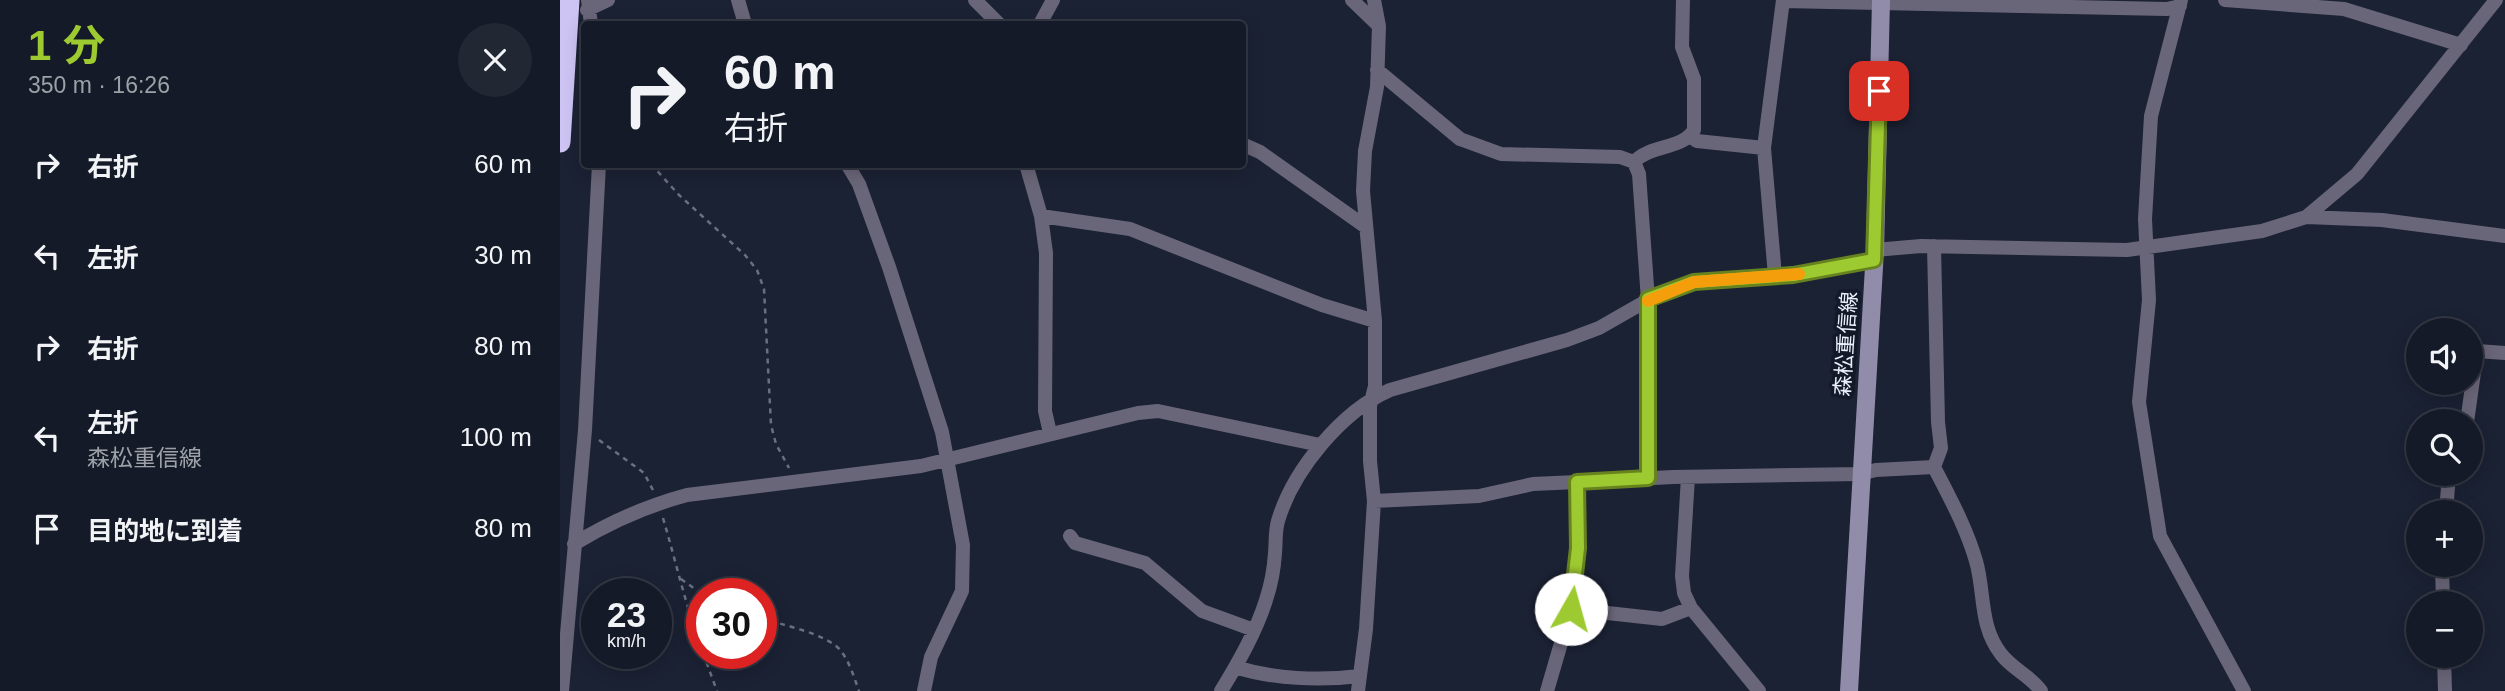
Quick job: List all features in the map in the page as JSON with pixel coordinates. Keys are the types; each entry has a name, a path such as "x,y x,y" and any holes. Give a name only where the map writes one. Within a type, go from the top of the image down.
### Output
{"highway":[{"path":"560,142 567,36 581,3"}],"main road":[{"name":"森松重信線","path":"1849,691 1875,255 1881,2"}],"street":[{"path":"590,21 581,3 608,0"},
{"path":"738,0 744,21"},
{"path":"975,0 996,21"},
{"path":"1042,21 1053,0"},
{"path":"1352,0 1379,26"},
{"path":"1358,691 1366,629 1374,501 1370,461 1372,398 1375,386 1375,321 1363,191 1365,151 1377,87 1379,26 1374,0"},
{"path":"1634,162 1644,152 1690,136 1694,119 1694,79 1682,47 1683,0"},
{"path":"2225,0 2344,9 2461,45"},
{"path":"2306,217 2357,174 2496,0"},
{"path":"1775,276 1764,148 1783,1 2167,9 2180,3"},
{"path":"2180,3 2151,116 2145,219 2149,300 2139,402 2160,536 2244,691"},
{"path":"1377,70 1460,139 1501,154 1620,157 1634,162 1639,174 1648,299 1648,478"},
{"path":"1690,136 1697,141 1764,148"},
{"path":"1246,146 1260,152 1366,227"},
{"path":"562,691 585,430 598,168"},
{"path":"849,168 859,184 889,267 942,432 963,545 962,591 931,657 924,691"},
{"path":"1027,168 1041,216 1046,253 1045,411 1050,433"},
{"path":"1041,216 1130,229 1322,305 1375,321"},
{"path":"1221,691 1254,630 1271,581 1277,524 1284,503 1320,445 1372,398 1390,390 1567,340 1599,328 1648,299 1694,282 1775,276 1934,246 2127,250 2262,231 2306,217 2382,220 2505,236"},
{"path":"1934,246 1941,448 1934,467 1961,518 1977,564 1982,612 2001,654 2035,682 2041,691"},
{"path":"2469,409 2477,351 2505,353"},
{"path":"574,544 610,522 687,495 921,466 1111,418 1158,411 1320,445"},
{"path":"1374,501 1479,496 1533,484 1648,478 1860,474 1876,470 1934,467"},
{"path":"1688,477 1682,576 1684,593 1691,608 1759,691"},
{"path":"1547,691 1571,609 1578,548 1577,482"},
{"path":"1070,536 1075,543 1145,563 1202,611 1254,630"},
{"path":"1571,609 1662,619 1691,608"},
{"path":"1235,667 1251,672 1335,679 1359,676"},
{"path":"2444,668 2445,691"}],"path":[{"path":"655,168 679,195 745,255 757,270 764,289 771,425 776,444 798,482"},
{"path":"585,430 644,473 659,503 681,579 686,607"},
{"path":"681,579 686,583"},
{"path":"777,623 825,639 839,649 848,662 859,691"},
{"path":"709,669 717,691"}],"slow traffic":[{"path":"1648,301 1694,282 1799,274"}],"route":[{"path":"1571,609 1578,548 1577,482 1648,478 1648,299 1694,282 1793,275 1874,260 1879,91"}]}
